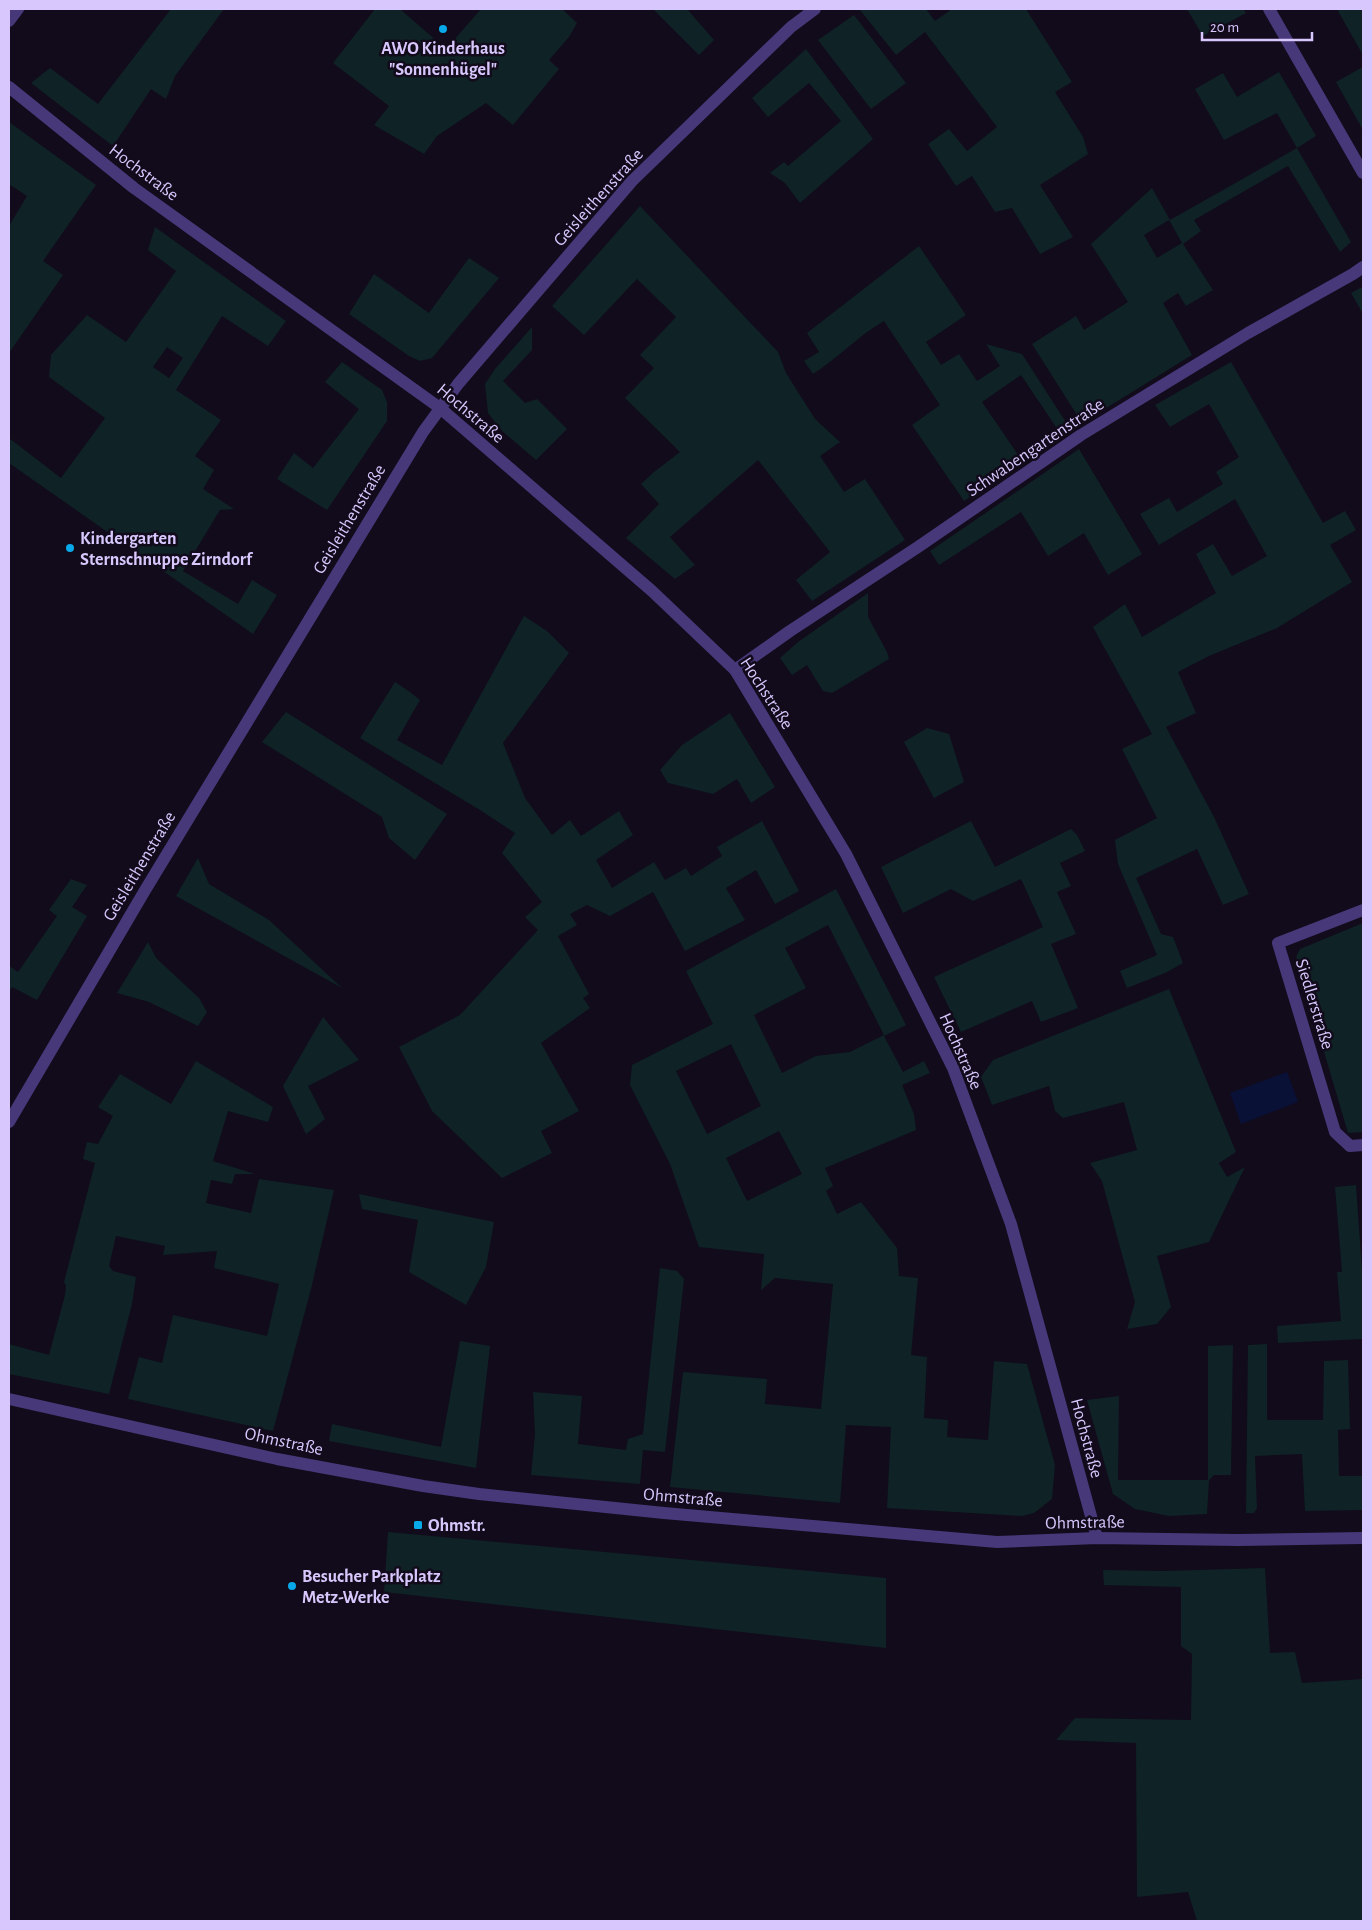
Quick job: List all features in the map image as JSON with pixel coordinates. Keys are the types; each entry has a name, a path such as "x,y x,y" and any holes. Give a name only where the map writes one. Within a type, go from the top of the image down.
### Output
{"street":[{"path":"9,21 18,9"},
{"name":"Geisleithenstraße","path":"9,1122 256,705 418,440 440,408 458,384 632,181 791,27 816,9"},
{"path":"1269,9 1363,173"},
{"name":"Hochstraße","path":"9,87 134,188 440,408 652,592 734,670 846,854 953,1068 1011,1224 1097,1538"},
{"name":"Schwabengartenstraße","path":"734,670 790,630 918,547 1077,438 1248,333 1363,267"},
{"name":"Siedlerstraße","path":"1363,910 1278,943 1335,1132 1350,1146 1363,1145"},
{"name":"Ohmstraße","path":"9,1399 277,1459 423,1486 479,1494 664,1513 997,1542 1097,1538 1238,1540 1363,1538"}],"green space":[{"path":"171,9 224,9 175,76 166,99 151,89 113,146 31,83 50,68 98,104"},
{"path":"375,9 400,9 446,49 481,9 562,9 577,23 569,37 549,60 559,69 513,125 486,103 437,136 424,154 374,125 389,106 333,63"},
{"path":"653,9 687,9 714,40 699,55"},
{"path":"926,9 935,21 952,9 1026,9 1072,82 1055,92 1083,137 1088,154 1040,185 1073,237 1040,254 1012,208 995,212 972,176 956,186 928,144 949,129 967,151 997,127 925,32 896,55 860,10"},
{"path":"1187,9 1243,9 1246,13 1203,36"},
{"path":"1341,9 1363,9 1363,55 1338,11"},
{"path":"854,15 906,83 871,109 818,40"},
{"path":"806,49 873,139 800,203 785,183 770,173 784,162 788,166 841,121 809,83 768,117 752,98"},
{"path":"1363,67 1363,130 1336,82"},
{"path":"1279,72 1316,136 1297,148 1277,113 1224,140 1195,89 1223,73 1237,97"},
{"path":"9,122 96,185 43,261 63,275 9,353 9,226 27,196 9,184"},
{"path":"1297,148 1351,242 1340,252 1288,166 1194,220 1201,231 1183,244 1213,290 1186,306 1178,293 1163,303 1192,355 1082,423 1032,344 1076,316 1084,330 1128,302 1091,244 1152,188 1170,220","holes":["1169,220 1182,243 1157,258 1144,235"]},
{"path":"640,206 778,352 786,373 815,419 840,442 820,456 844,492 865,479 905,540 812,601 796,580 830,552 758,460 670,537 695,565 675,579 626,538 659,504 641,484 680,452 625,398 654,368 640,355 676,317 637,279 584,335 552,306"},
{"path":"155,227 286,321 268,346 222,316 176,390 221,420 195,456 214,470 203,489 234,509 220,510 183,571 238,604 252,580 277,595 253,634 9,463 9,438 61,478 105,418 49,377 51,355 87,315 126,342 176,271 148,250","holes":["167,347 183,358 169,378 153,367"]},
{"path":"919,246 966,315 926,342 941,365 959,354 977,381 1000,366 986,344 1022,354 1071,430 1062,436 1021,375 982,402 1023,462 964,501 912,425 940,405 884,321 865,333 813,374 804,361 819,352 807,333"},
{"path":"469,258 499,278 432,358 420,361 409,356 349,314 374,274 429,313"},
{"path":"1363,288 1363,314 1351,293"},
{"path":"532,327 532,350 503,381 525,403 537,399 567,429 536,460 502,431 488,413 485,384 495,369"},
{"path":"342,362 382,390 387,402 387,421 327,510 277,479 294,453 313,468 359,409 325,382"},
{"path":"1231,362 1323,523 1345,511 1356,530 1330,545 1352,582 1277,628 1209,656 1178,672 1196,713 1166,727 1214,817 1249,894 1223,905 1197,849 1136,878 1161,934 1173,937 1183,963 1165,973 1127,988 1120,971 1157,955 1118,864 1115,840 1157,818 1122,749 1152,734 1093,627 1125,604 1142,637 1216,593 1196,554 1213,544 1232,576 1267,556 1235,499 1159,545 1140,514 1169,498 1177,512 1223,484 1216,472 1239,457 1209,404 1170,427 1155,405"},
{"path":"1079,449 1142,554 1108,575 1084,533 1048,556 1021,512 939,565 930,551"},
{"path":"868,593 868,617 889,659 832,693 823,691 807,665 792,675 780,658 798,642"},
{"path":"524,616 547,631 569,653 503,743 525,798 552,835 570,820 581,836 619,811 633,835 596,860 612,888 654,862 665,880 686,868 691,876 722,856 717,847 762,821 799,891 775,904 756,870 726,888 745,920 685,951 653,892 610,916 587,905 570,914 577,925 558,936 589,994 583,998 590,1008 541,1043 579,1111 541,1131 552,1153 502,1178 432,1111 399,1047 460,1015 538,930 525,917 542,902 502,853 515,833 360,738 395,682 420,700 397,740 442,765"},
{"path":"286,712 447,814 415,860 389,838 382,817 262,742"},
{"path":"730,713 775,787 751,803 737,779 713,794 668,783 660,770 682,745"},
{"path":"927,728 949,734 964,782 934,798 904,742"},
{"path":"971,821 995,867 1071,829 1077,835 1085,851 1060,863 1071,886 1057,892 1076,934 1051,944 1078,1008 1041,1022 1032,1001 961,1032 934,977 1043,927 1021,879 973,901 951,889 903,913 881,867"},
{"path":"198,858 209,884 269,920 342,988 176,896"},
{"path":"71,879 87,885 72,907 87,916 37,1000 12,987 9,992 9,966 18,972 57,916 49,910"},
{"path":"836,889 906,1025 884,1036 903,1072 924,1061 930,1073 902,1085 914,1114 916,1130 825,1168 833,1186 826,1191 837,1214 861,1202 897,1248 899,1276 918,1278 911,1355 927,1357 924,1418 948,1420 947,1437 988,1440 994,1361 1027,1364 1055,1465 1052,1499 1034,1513 1022,1516 887,1508 891,1427 846,1425 840,1503 670,1487 683,1372 767,1379 765,1404 821,1409 833,1284 775,1278 761,1290 764,1254 699,1247 670,1164 630,1085 632,1065 713,1024 686,971","holes":["828,925 884,1035 850,1052 816,1056 782,1073 754,1015 806,988 785,948","731,1044 761,1106 707,1134 676,1071","779,1131 802,1174 747,1201 726,1158"]},
{"path":"1363,923 1363,1132 1348,1133 1296,957 1300,949"},
{"path":"148,942 156,958 199,998 207,1012 198,1026 149,1002 117,993"},
{"path":"1169,989 1236,1152 1219,1163 1227,1177 1245,1167 1209,1242 1157,1256 1171,1307 1157,1324 1127,1329 1135,1302 1102,1181 1090,1163 1137,1150 1124,1102 1063,1118 1055,1111 1049,1086 992,1105 981,1077 993,1060"},
{"path":"323,1017 359,1060 308,1086 325,1119 306,1134 283,1086"},
{"path":"196,1061 273,1107 268,1122 228,1111 213,1161 255,1174 235,1174 232,1184 211,1180 206,1203 251,1213 259,1179 334,1190 311,1289 273,1431 128,1399 139,1357 162,1363 173,1315 267,1336 279,1284 214,1268 217,1251 163,1255 165,1246 116,1236 109,1266 113,1271 136,1277 132,1304 109,1394 9,1374 9,1344 49,1355 65,1295 66,1286 64,1282 95,1163 83,1159 87,1142 98,1144 113,1116 98,1107 120,1074 171,1104"},
{"path":"1356,1185 1363,1285 1363,1339 1278,1343 1277,1326 1341,1321 1337,1272 1342,1272 1335,1187"},
{"path":"359,1194 494,1222 486,1267 466,1305 409,1272 418,1220 362,1209"},
{"path":"660,1268 677,1271 684,1279 665,1452 643,1450 640,1484 531,1475 535,1434 533,1392 582,1396 578,1444 626,1450 628,1439 643,1434"},
{"path":"460,1341 490,1346 476,1468 329,1441 332,1424 441,1447"},
{"path":"1267,1344 1267,1420 1323,1420 1324,1361 1348,1360 1350,1429 1338,1430 1339,1476 1363,1476 1363,1510 1305,1511 1302,1454 1255,1456 1257,1508 1254,1513 1246,1513 1248,1345"},
{"path":"1233,1345 1231,1475 1214,1475 1209,1480 1207,1514 1169,1516 1135,1509 1113,1494 1087,1400 1119,1396 1118,1480 1208,1480 1208,1346"},
{"path":"388,1532 886,1578 886,1648 384,1592"},
{"path":"1265,1568 1270,1653 1295,1652 1302,1683 1363,1679 1363,1921 1197,1921 1188,1892 1137,1897 1136,1743 1056,1740 1075,1718 1191,1720 1192,1654 1181,1646 1181,1587 1104,1585 1103,1570 1164,1571"}],"shaded area":[{"path":"1287,1072 1298,1102 1241,1124 1230,1093"}],"place":[{"name":"AWO Kinderhaus \"Sonnenhügel\"","path":"443,29"},
{"name":"Kindergarten Sternschnuppe Zirndorf","path":"70,548"},
{"name":"Ohmstr.","path":"418,1525"},
{"name":"Besucher Parkplatz Metz-Werke","path":"292,1586"}]}
